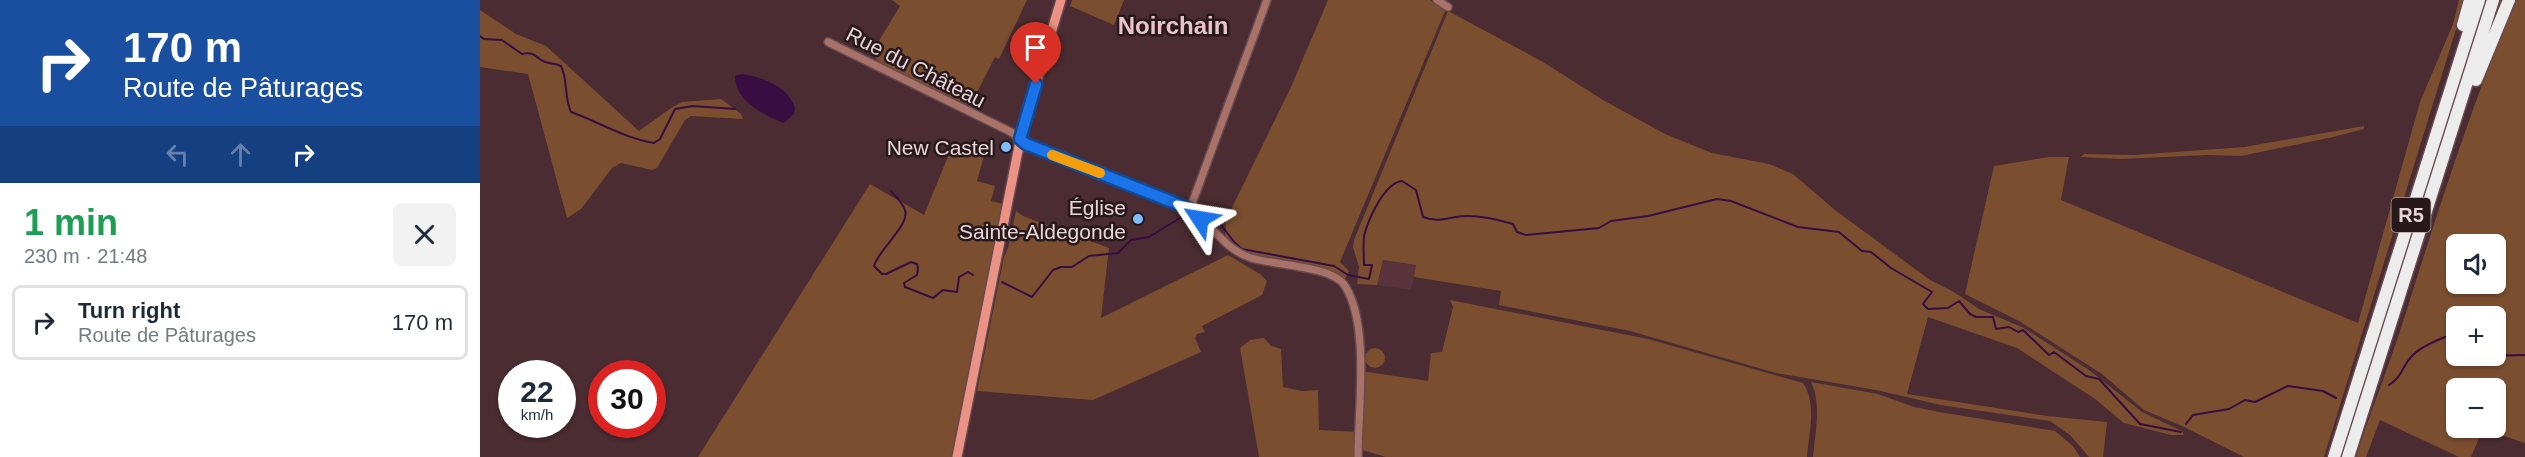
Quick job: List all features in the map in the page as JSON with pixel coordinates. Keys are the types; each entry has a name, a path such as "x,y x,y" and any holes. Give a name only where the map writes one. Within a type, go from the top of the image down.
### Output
{"highway":[{"path":"2459,64 2457,50 2470,0"},
{"name":"R5","path":"2334,457 2479,0"},
{"name":"R5","path":"2348,457 2493,0"},
{"path":"2452,129 2463,114 2509,0"}],"main road":[{"path":"957,457 1020,139 1061,0"}],"street":[{"path":"1267,0 1190,209 1225,243 1241,254 1270,263 1329,274 1342,280 1350,295 1359,325 1358,457"},
{"path":"1437,0 1448,7"},
{"name":"Rue du Château","path":"828,42 1011,132 1026,144 1190,209"}],"shaded area":[{"path":"892,0 1027,0 999,59 995,57 970,106 884,66 871,54 900,6"},
{"path":"1072,0 1124,0 1114,25 1070,6"},
{"path":"1328,0 1430,0 1444,8 1445,11 1340,262 1349,271 1345,279 1316,268 1255,255 1240,250 1225,241 1226,220 1291,87"},
{"path":"2459,0 2465,0 2324,457 2244,457 2144,410 2102,374 2019,321 1965,294 1994,166 2049,157 2069,157 2061,200 2358,323 2420,102 2453,24"},
{"path":"2515,0 2525,0 2525,443 2506,437 2506,378 2446,378 2446,438 2479,438 2471,457 2459,457 2380,420 2366,457 2356,457 2396,344 2484,81"},
{"path":"480,10 516,34 546,46 639,131 682,102 721,99 741,114 743,119 691,116 685,120 657,168 652,170 621,163 612,168 581,209 567,218 528,74 480,67"},
{"path":"1448,11 1543,62 1603,100 1665,134 1712,153 1769,164 1793,174 1835,210 1930,280 1954,292 1979,309 2024,328 2089,370 2142,412 2182,431 2184,435 2171,435 2124,423 2095,399 2017,348 1928,317 1907,394 2047,416 2107,422 2103,457 2089,457 2070,435 2050,421 1941,405 1876,390 1776,373 1630,331 1499,305 1501,291 1414,277 1416,265 1383,260 1377,285 1357,284 1359,267 1353,247 1354,240"},
{"path":"742,74 774,84 781,89 792,101 795,108 794,114 784,123 752,106 745,100 736,85 735,76"},
{"path":"2364,126 2364,129 2333,137 2241,156 2208,155 2121,159 2081,157 2084,154 2134,155 2244,147"},
{"path":"954,142 970,144 984,156 977,181 995,186 991,201 1007,205 957,457 698,457 870,184 924,215"},
{"path":"1016,211 1023,216 1109,248 1101,318 1228,255 1260,274 1267,281 1262,295 1202,326 1205,332 1197,334 1195,338 1201,352 1093,400 977,391 1004,257"},
{"path":"1383,260 1416,266 1411,290 1377,285"},
{"path":"1450,300 1648,339 1803,383 1811,409 1807,457 1386,457 1362,450 1361,371 1428,381 1431,353 1442,352 1453,307"},
{"path":"1264,338 1271,346 1281,349 1283,387 1302,391 1318,390 1319,430 1358,432 1358,457 1259,457 1240,348 1250,340"},
{"path":"1375,348 1382,351 1385,358 1382,365 1375,368 1368,365 1365,358 1368,351"},
{"path":"1811,382 1878,394 1914,407 2055,431 2073,446 2080,457 1813,457 1817,410"}],"waterway":[{"path":"480,36 484,39 502,40 522,54 533,54 545,62 561,66 571,112 643,141 654,143 660,139 675,109 693,106 735,109"},
{"path":"1205,209 1210,210 1242,249 1334,266 1348,275 1369,279 1372,265 1364,265 1366,229 1383,195 1395,183 1402,181 1416,190 1423,217 1436,220 1463,216 1492,219 1513,224 1517,232 1526,235 1599,228 1611,221 1648,216 1717,199 1731,201 1798,227 1839,232 1862,251 1871,252 1891,268 1932,292 1923,304 1928,309 1948,308 1959,301 1970,314 1976,317 1993,317 1996,329 2009,327 2018,332 2023,330 2049,355 2054,352 2086,376 2099,379 2140,424 2181,432"},
{"path":"891,191 903,205 905,216 899,230 874,266 882,274 886,274 911,262 917,264 917,275 904,283 905,287 933,298 943,290 957,292 959,277 968,272 973,275"},
{"path":"1002,282 1032,297 1053,270 1072,267 1089,256 1118,253 1131,240 1149,237 1180,218"},
{"path":"2389,385 2415,353 2446,337"},
{"path":"2506,355 2525,355"},
{"path":"2186,424 2193,415 2229,409 2245,400 2255,402 2288,386 2323,391 2336,398"}],"slow traffic":[{"path":"1052,155 1100,173"}],"place":[{"name":"New Castel","path":"1006,147"},
{"name":"Église Sainte-Aldegonde","path":"1138,219"}],"district":[{"name":"Noirchain","path":"1173,25"}],"route":[{"path":"1036,84 1020,139 1026,144 1190,209 1200,219"}]}
